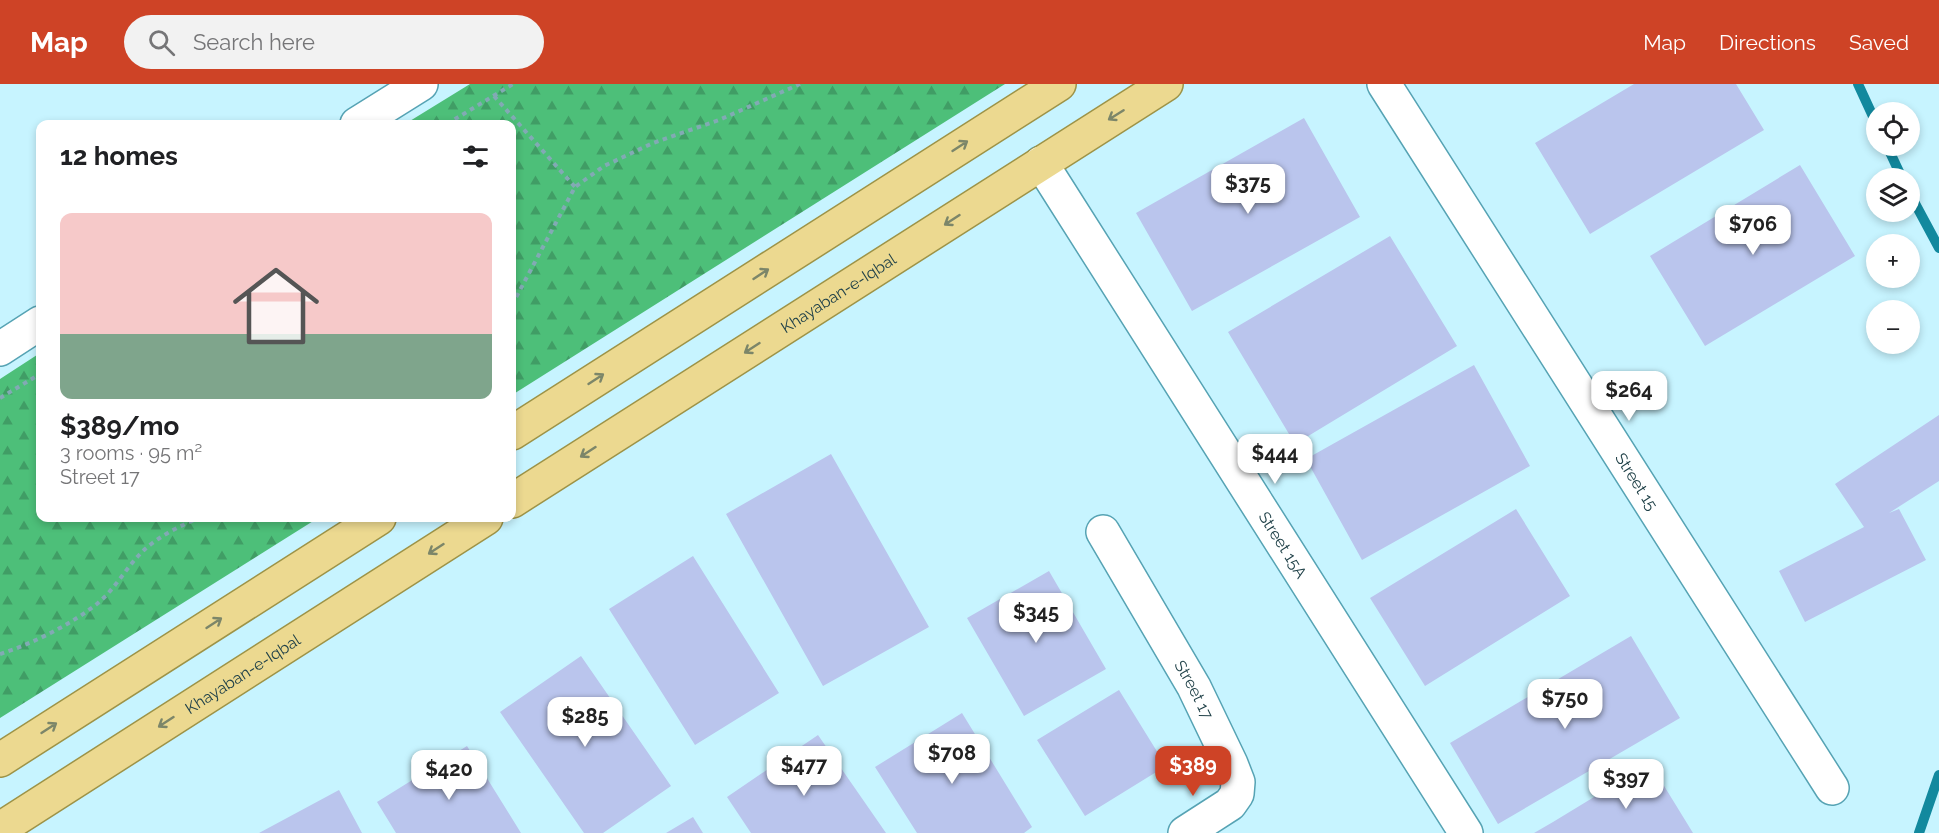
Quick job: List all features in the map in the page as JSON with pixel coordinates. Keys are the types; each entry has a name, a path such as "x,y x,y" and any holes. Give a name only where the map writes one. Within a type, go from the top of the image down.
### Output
{"main road":[{"path":"516,430 1059,84"},
{"name":"Khayaban-e-Iqbal","path":"516,498 1166,84"},
{"path":"0,760 373,522"},
{"name":"Khayaban-e-Iqbal","path":"0,829 480,522"}],"street":[{"path":"363,120 421,84"},
{"name":"Street 15","path":"1384,84 1832,788"},
{"name":"Street 15A","path":"1041,163 1466,833"},
{"path":"0,349 36,326"},
{"name":"Street 17","path":"1103,532 1194,687 1238,782 1237,794 1230,804 1185,833"}],"path":[{"path":"454,120 513,84"},
{"path":"516,297 575,187 604,165 653,143 719,120 800,84"},
{"path":"494,96 515,120"},
{"path":"516,121 575,187"},
{"path":"0,398 36,376"},
{"path":"0,654 19,648 66,624 99,603 144,550 191,522"}],"green space":[{"path":"470,84 1005,84 516,392 516,120 412,120"},
{"path":"36,356 36,522 312,522 0,718 0,379"}],"building":[{"path":"1634,84 1736,84 1764,130 1590,234 1535,143"},
{"path":"1304,118 1360,217 1192,311 1136,213"},
{"path":"1800,165 1855,256 1705,346 1650,256"},
{"path":"1390,236 1457,346 1295,444 1228,332"},
{"path":"1474,365 1530,466 1362,560 1306,459"},
{"path":"1939,415 1939,481 1889,513 1899,509 1926,560 1805,622 1779,571 1864,527 1835,484"},
{"path":"831,454 929,627 823,686 726,514"},
{"path":"1516,509 1570,596 1425,686 1370,598"},
{"path":"693,556 779,693 695,745 609,609"},
{"path":"1049,571 1106,669 1024,716 967,618"},
{"path":"1631,636 1680,718 1498,824 1450,743"},
{"path":"581,656 671,786 603,833 584,833 500,712"},
{"path":"1119,690 1166,766 1085,816 1037,740"},
{"path":"962,713 1032,827 1024,833 917,833 875,767"},
{"path":"818,735 886,833 751,833 727,797"},
{"path":"467,746 521,833 396,833 377,802"},
{"path":"1650,763 1693,833 1534,833 1553,822"},
{"path":"339,790 362,833 259,833"},
{"path":"693,817 703,833 666,833"}],"waterway":[{"path":"1858,84 1866,102"},
{"path":"1892,156 1897,168"},
{"path":"1920,213 1939,248"},
{"path":"1919,833 1939,775"}]}
